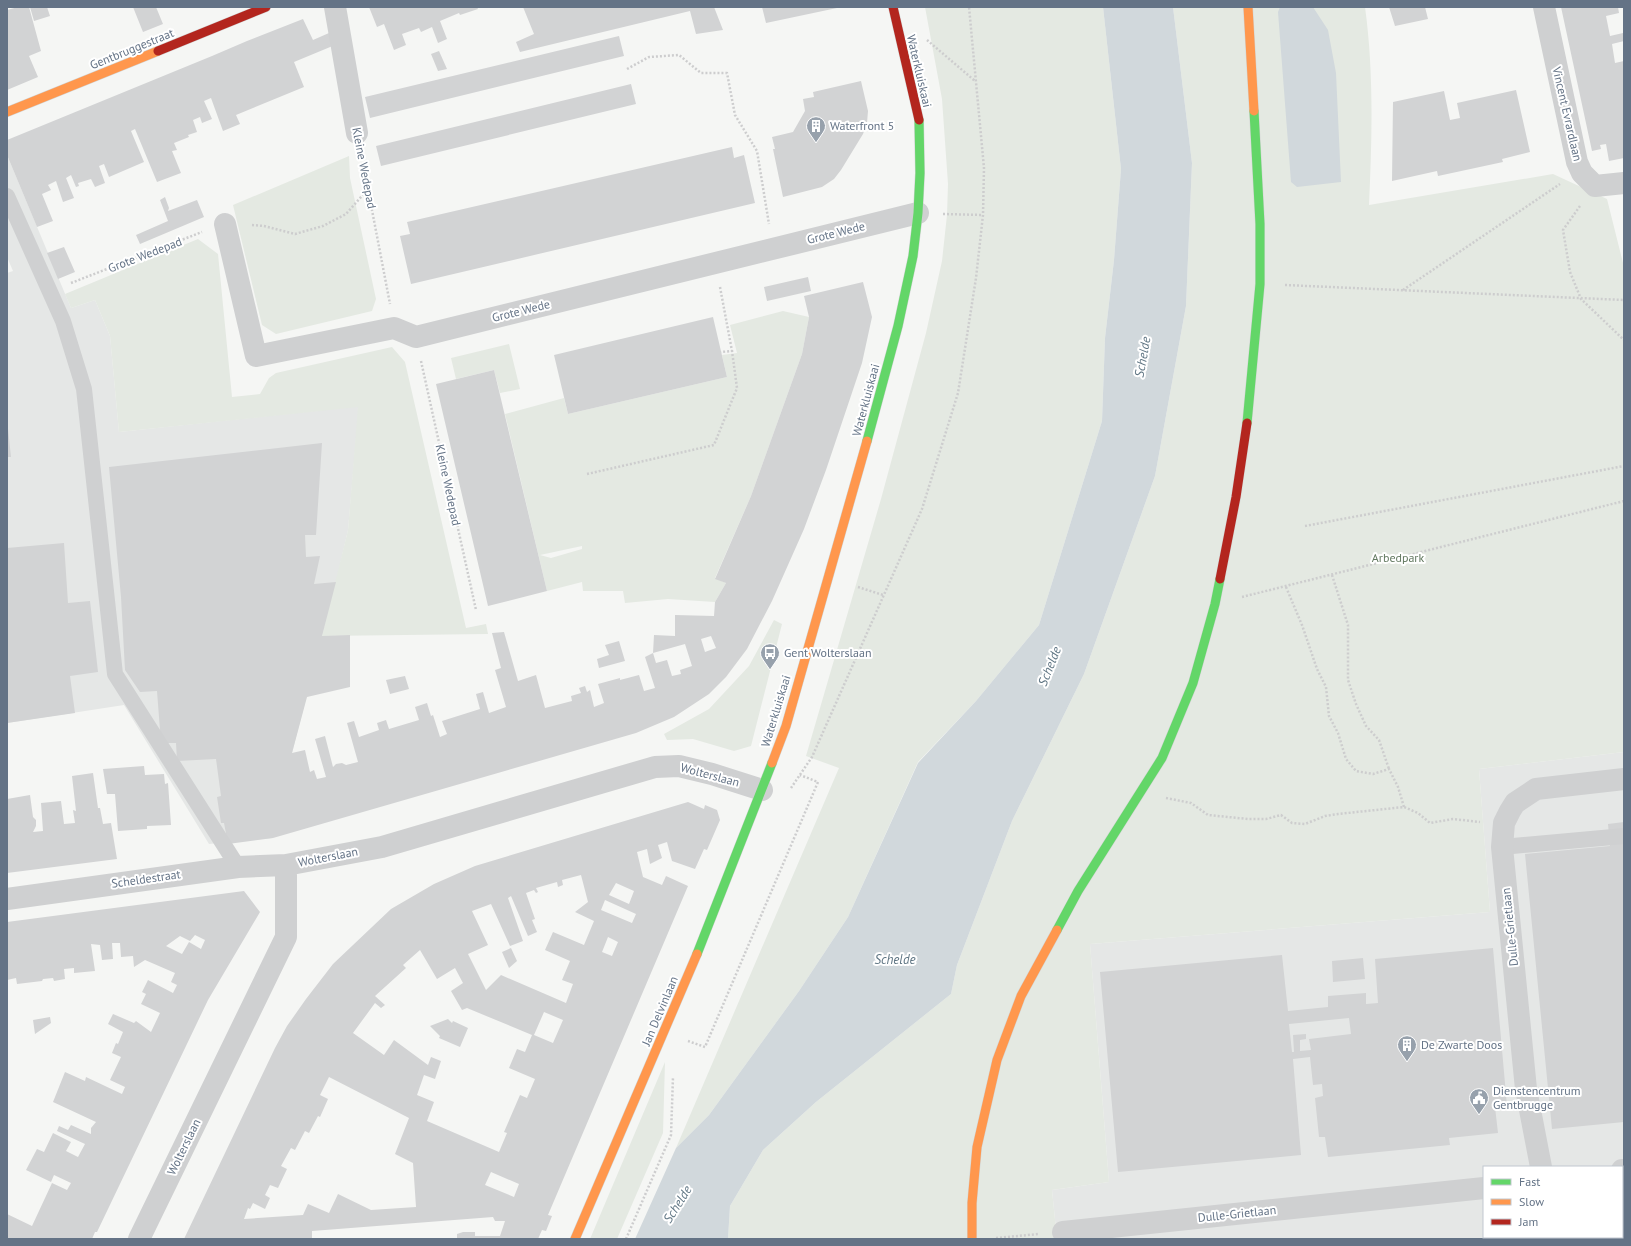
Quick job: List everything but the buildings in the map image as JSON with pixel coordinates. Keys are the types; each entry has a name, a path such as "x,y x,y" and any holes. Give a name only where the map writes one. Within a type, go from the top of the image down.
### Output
{"street":[{"name":"Gentbruggestraat","path":"7,112 266,7"},
{"name":"Kleine Wedepad","path":"335,7 357,133"},
{"name":"Waterkluiskaai","path":"762,790 786,726 851,498 896,334 913,256 918,213 920,173 919,121 892,7"},
{"path":"972,1239 972,1203 977,1147 997,1060 1021,996 1078,891 1162,758 1193,683 1215,604 1237,489 1250,398 1260,284 1260,224 1248,7"},
{"name":"Vincent Evrardlaan","path":"1544,7 1577,162 1588,179"},
{"path":"1588,179 1624,183"},
{"name":"Grote Wede","path":"416,337 918,213"},
{"path":"225,224 256,356 394,328 416,337"},
{"name":"Wolterslaan","path":"139,1239 286,937 286,864 382,847 655,767 679,766 712,774 762,790"},
{"name":"Dulle-Grietlaan","path":"1541,1166 1526,1089 1502,847 1504,823 1515,803 1536,789 1624,779"},
{"name":"Jan Delvinlaan","path":"575,1239 686,980 762,790"},
{"name":"Scheldestraat","path":"7,899 238,867 286,864"},
{"name":"Dulle-Grietlaan","path":"1063,1232 1483,1188"}],"lane":[{"path":"7,196 63,321 84,389 115,674 238,867"},
{"path":"1502,847 1624,836"}],"path":[{"path":"789,792 812,757 922,509 958,393 976,278 983,215 984,168 969,7"},
{"path":"924,38 975,81"},
{"path":"627,69 648,57 679,55 701,73 727,73 735,115 757,152 773,248"},
{"name":"Kleine Wedepad","path":"357,133 394,328"},
{"path":"1402,290 1552,188 1588,179"},
{"path":"1588,179 1563,230 1570,272 1581,299 1624,340"},
{"path":"225,224 264,226 295,234 322,226 346,214 368,189"},
{"path":"918,213 983,215"},
{"name":"Grote Wedepad","path":"65,285 225,224"},
{"path":"587,474 714,445 737,388 732,351 715,263"},
{"path":"1260,284 1624,300"},
{"name":"Kleine Wedepad","path":"416,337 476,610"},
{"path":"721,352 732,351"},
{"path":"1305,526 1624,467"},
{"path":"1215,604 1624,501"},
{"path":"1332,575 1348,625 1348,680 1356,704 1366,726 1379,740 1389,769 1398,786 1404,807"},
{"path":"858,587 883,595"},
{"path":"1286,587 1302,625 1317,669 1326,687 1329,716 1338,733 1346,759 1356,771 1373,774 1389,769"},
{"path":"683,1040 705,1047 818,782 800,775"},
{"path":"1140,793 1192,803 1208,816 1248,819 1281,815 1292,823 1305,824 1325,816 1362,813 1404,807 1418,813 1430,822 1453,819 1504,823"},
{"path":"626,1239 671,1135 673,1072"},
{"path":"989,1239 1063,1232"}],"shaded area":[{"path":"7,155 71,308 95,300 110,336 119,432 359,406 348,530 292,753 273,838 209,844 124,705 7,723 7,273 13,271 7,257"},
{"path":"1624,752 1624,1239 1057,1239 1052,1190 1109,1182 1090,944 1490,912 1479,769"}],"green space":[{"path":"925,7 1103,7 1121,169 1114,260 1105,338 1102,421 1039,625 976,701 918,762 848,917 799,991 709,1115 676,1148 839,768 806,756 881,499 926,333 942,261 947,215 948,184 942,99"},
{"name":"Arbedpark","path":"1173,7 1365,7 1371,81 1369,205 1553,174 1607,199 1624,267 1624,752 1479,769 1490,912 1090,944 1109,1182 1052,1190 1057,1239 728,1239 730,1206 763,1150 816,1102 951,994 957,965 1012,821 1084,674 1155,476 1186,306 1192,163"},
{"path":"349,156 350,178 376,299 372,311 276,334 262,325 233,205"},
{"path":"198,239 218,254 232,397 260,394 269,378 276,373 392,347 405,362 466,628 486,624 488,634 322,636 348,530 358,407 119,432 110,336 95,300 71,308 65,294"},
{"path":"783,311 809,317 802,354 751,496 715,578 726,583 715,602 668,599 625,603 623,591 583,591 582,582 547,591 505,414 564,398 568,414 727,377 722,355 737,353 730,325","holes":["582,546 582,549 551,558 540,555"]},
{"path":"509,344 520,389 500,393 494,370 456,379 451,358"},
{"path":"774,620 782,624 751,746 734,751 693,739 667,740 664,734 709,709 749,666"},
{"path":"665,1062 663,1133 617,1239 590,1239"}],"water":[{"name":"Schelde","path":"1103,7 1173,7 1192,163 1186,306 1155,476 1084,674 1012,821 957,965 951,994 816,1102 763,1150 730,1206 728,1239 635,1239 676,1148 709,1115 799,991 848,917 918,763 976,701 1039,625 1102,421 1105,338 1114,260 1121,169"},
{"path":"1280,7 1313,7 1328,30 1336,73 1341,182 1297,187 1291,182 1278,12"}],"traffic: fast":[{"path":"1247,423 1260,284 1260,224 1254,111"},
{"path":"867,441 898,326 913,256 918,213 920,173 919,120"},
{"path":"1057,930 1078,891 1162,758 1193,683 1215,604 1220,579"},
{"path":"697,954 772,763"}],"traffic: slow":[{"path":"1248,7 1254,111"},
{"path":"7,112 158,51"},
{"path":"772,763 786,726 867,441"},
{"path":"972,1239 972,1203 977,1147 997,1060 1021,996 1057,930"},
{"path":"575,1239 697,954"}],"traffic: jam":[{"path":"158,51 266,7"},
{"path":"893,7 919,120"},
{"path":"1220,579 1236,497 1247,423"}],"place":[{"name":"Waterfront 5","path":"816,143"},
{"name":"Gent Wolterslaan","path":"770,670"},
{"name":"De Zwarte Doos","path":"1407,1062"},
{"name":"Dienstencentrum Gentbrugge","path":"1479,1115"}]}
